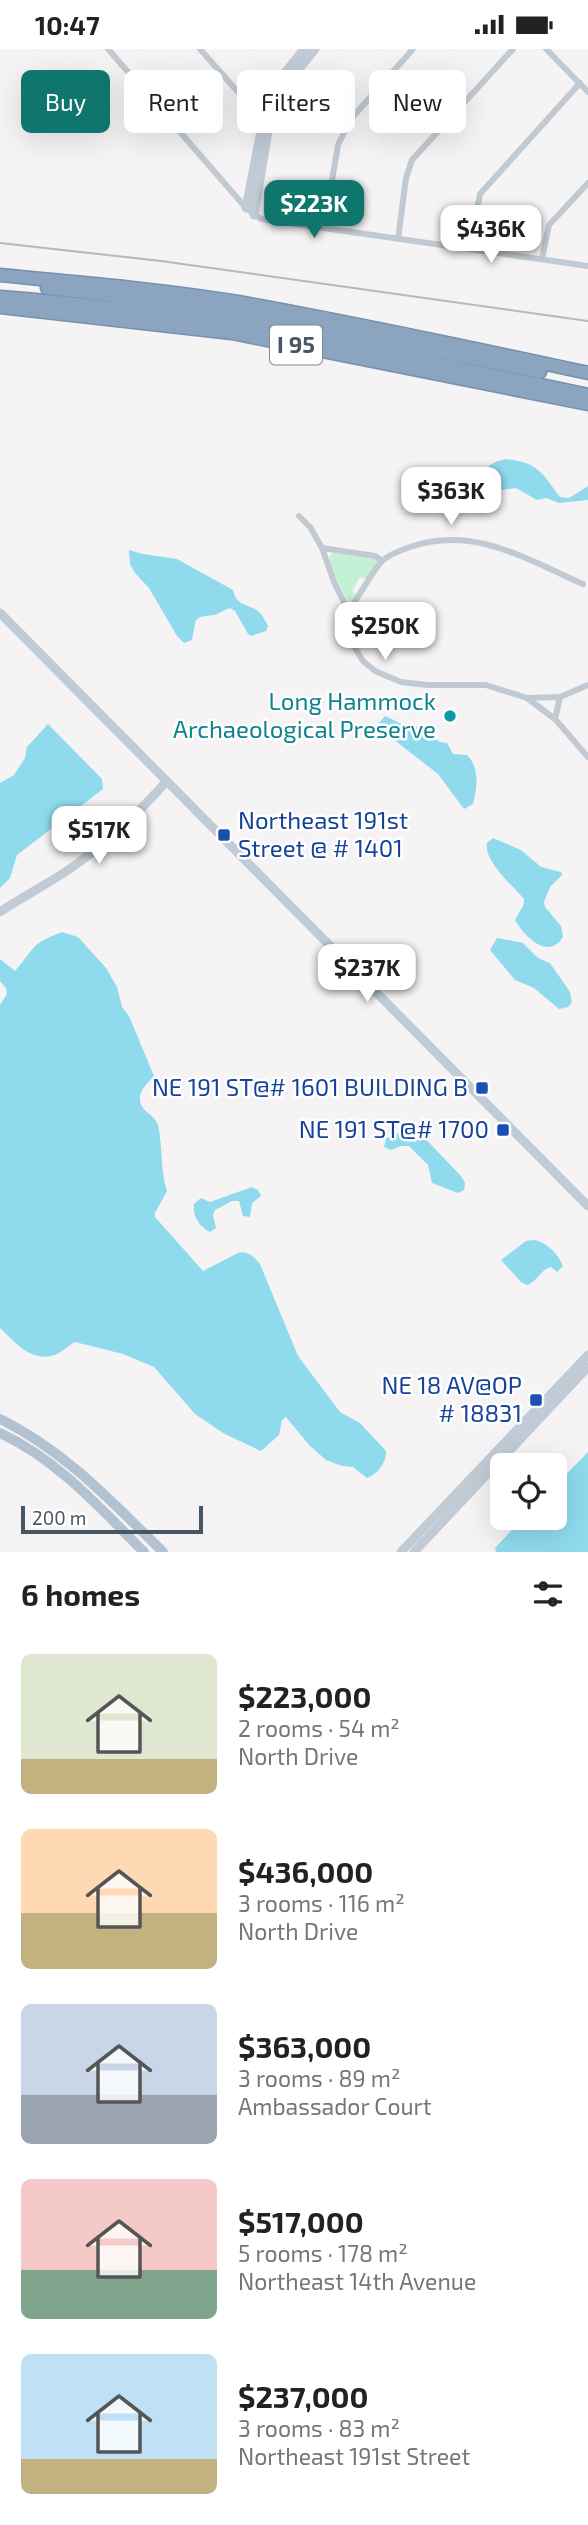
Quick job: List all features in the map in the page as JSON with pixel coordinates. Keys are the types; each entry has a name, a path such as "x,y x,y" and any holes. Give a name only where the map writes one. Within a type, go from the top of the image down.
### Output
{"highway":[{"name":"I 95","path":"0,276 65,281 236,302 394,331 588,373"},
{"path":"0,284 208,308 358,335 588,382"},
{"path":"0,297 164,315 284,333 588,395"},
{"name":"I 95","path":"0,307 232,333 588,404"}],"main road":[{"path":"0,1419 69,1462 163,1552"},
{"path":"0,1433 29,1449 81,1489 144,1552"},
{"path":"29,1449 54,1451"},
{"path":"49,1463 56,1460 69,1462"}],"street":[{"path":"108,49 246,208 261,219 588,266"},
{"path":"287,70 303,49"},
{"path":"298,70 315,49"},
{"path":"324,228 338,145 349,120 413,49"},
{"path":"398,239 406,178 412,160 513,49"},
{"path":"546,49 588,92"},
{"path":"552,55 559,49"},
{"path":"203,50 237,87"},
{"path":"470,248 480,194 580,83"},
{"path":"246,208 263,133"},
{"path":"254,215 264,133"},
{"path":"542,259 549,225 588,183"},
{"path":"299,516 310,527 322,548 348,610 350,633 363,661 387,678 427,685 486,685 527,698 555,719 588,757"},
{"path":"348,610 382,561 421,543 445,540 475,541 503,548 583,584"},
{"path":"322,548 375,556 382,561"},
{"path":"0,613 588,1206"},
{"path":"527,698 560,697 588,685"},
{"path":"555,719 560,697"},
{"path":"0,912 76,865 135,816 166,782"},
{"path":"410,1550 588,1355"},
{"path":"410,1550 588,1367"}],"green space":[{"path":"333,553 374,559 377,562 366,579 360,577 352,591 356,594 349,603 334,575 329,557"}],"water":[{"path":"505,459 525,463 538,470 560,497 569,498 588,486 588,500 559,503 546,498 537,500 516,488 502,490 485,473 490,465"},
{"path":"129,550 177,559 233,590 240,602 261,614 268,626 266,631 251,636 235,611 230,608 198,618 192,640 184,643 177,636 149,588 135,573 130,564"},
{"path":"385,716 404,725 419,727 440,742 447,743 453,754 467,755 476,772 473,804 464,809 438,774 384,732 377,731 375,728"},
{"path":"48,724 102,779 103,789 17,855 10,878 0,888 0,783 14,775 25,758 27,747"},
{"path":"493,838 521,850 541,867 561,872 562,875 550,887 544,902 561,926 563,937 557,944 544,946 530,939 515,920 524,899 494,865 487,850 487,843"},
{"path":"62,932 78,937 106,968 117,987 122,1007 129,1016 154,1076 142,1090 140,1099 142,1107 158,1125 161,1142 167,1191 155,1217 203,1271 238,1253 247,1253 258,1261 298,1356 340,1412 360,1423 386,1451 383,1464 371,1476 367,1478 353,1467 326,1460 309,1445 286,1417 282,1420 279,1435 261,1451 223,1433 195,1414 154,1367 123,1354 75,1342 57,1354 32,1354 0,1328 0,1005 7,994 0,981 0,959 15,971 39,943"},
{"path":"497,938 523,943 538,958 550,963 570,992 572,1002 568,1007 559,1009 534,988 515,980 490,950"},
{"path":"411,1128 416,1129 461,1176 465,1183 464,1190 458,1193 432,1183 428,1165 409,1146 391,1150 384,1147 386,1138"},
{"path":"252,1187 258,1190 261,1196 252,1203 250,1217 243,1216 239,1201 232,1201 215,1210 213,1215 216,1228 210,1232 198,1221 194,1204 201,1198 210,1202"},
{"path":"533,1240 551,1249 563,1266 557,1272 551,1267 548,1268 527,1285 501,1260 526,1241"},
{"path":"588,1452 588,1552 496,1552 495,1548 512,1530 567,1530 567,1474"}],"railway":[{"path":"0,243 161,261 588,321"}],"place":[{"name":"Long Hammock Archaeological Preserve","path":"450,716"},
{"name":"Northeast 191st Street @ # 1401","path":"224,835"},
{"name":"NE 191 ST@# 1601 BUILDING B","path":"482,1088"},
{"name":"NE 191 ST@# 1700","path":"503,1130"},
{"name":"NE 18 AV@OP # 18831","path":"536,1400"}]}
